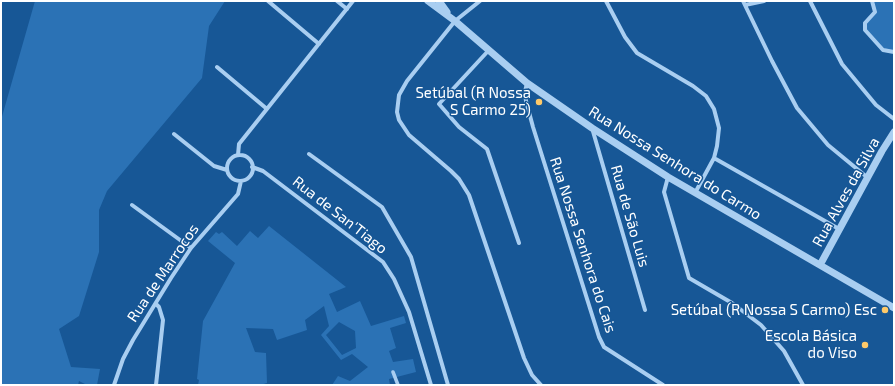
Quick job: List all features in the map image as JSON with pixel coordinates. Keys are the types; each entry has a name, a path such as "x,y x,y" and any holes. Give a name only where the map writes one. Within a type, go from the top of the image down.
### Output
{"street":[{"path":"268,1 319,44"},
{"path":"337,1 347,9"},
{"path":"238,155 239,144 354,1"},
{"path":"428,1 455,21"},
{"path":"439,1 455,21"},
{"path":"480,1 455,21 402,88 398,102 399,120 409,135 459,179 469,195 524,358 532,375 541,385"},
{"path":"606,1 625,37 637,53 693,86 710,101 718,118 719,136 714,158 695,193"},
{"path":"764,1 744,3 797,108 828,145 868,178"},
{"path":"810,1 842,64 876,105 894,119"},
{"path":"872,1 875,12 865,23 866,30 883,50 894,52"},
{"name":"Rua Nossa Senhora do Carmo","path":"455,21 528,83 592,128 668,177 894,308"},
{"path":"490,50 439,104 459,127 488,149 519,243"},
{"path":"217,67 267,109"},
{"name":"Rua Nossa Senhora do Cais","path":"528,83 524,92 533,127 599,337 604,347 663,385"},
{"name":"Rua de São Luis","path":"592,128 645,310"},
{"name":"Rua Alves da Silva","path":"820,266 839,229 894,132"},
{"path":"174,134 214,166 227,170"},
{"path":"309,154 382,207 411,257 448,385"},
{"path":"238,155 248,158 252,167 249,178 241,181 232,179 227,170 229,160 238,155"},
{"path":"714,158 839,229"},
{"name":"Rua de San'Tiago","path":"252,167 263,171 383,262 394,279 409,312 432,385"},
{"path":"668,177 664,192 687,276 692,281 712,291 748,314 776,340 802,385"},
{"name":"Rua de Marrocos","path":"114,385 123,359 133,340 191,248 238,194 241,181"},
{"path":"132,204 191,248"},
{"path":"156,304 160,307 163,320 156,385"},
{"path":"393,372 398,385"}],"shaded area":[{"path":"35,1 225,1 209,26 202,78 107,191 99,210 99,252 79,316 59,329 71,367 100,369 97,385 87,385 79,381 78,385 1,385 1,120"},
{"path":"872,1 894,1 894,52 886,52 865,30 865,23 875,12"},
{"path":"269,226 346,287 329,294 337,312 360,301 371,326 404,316 406,323 390,328 396,348 389,351 393,362 413,359 416,372 389,379 390,385 332,385 338,376 350,381 368,367 352,354 341,360 321,335 329,326 324,306 305,320 307,330 277,340 273,329 246,328 255,352 266,353 267,383 260,385 198,385 199,380 197,379 203,321 235,263 208,241 216,232 219,234 222,232 237,246 250,231 258,238","holes":["339,322 355,331 356,348 342,355 326,335"]}],"place":[{"name":"Setúbal (R Nossa S Carmo 25)","path":"539,102"},
{"name":"Setúbal (R Nossa S Carmo) Esc","path":"885,310"},
{"name":"Escola Básica do Viso","path":"865,345"}]}
